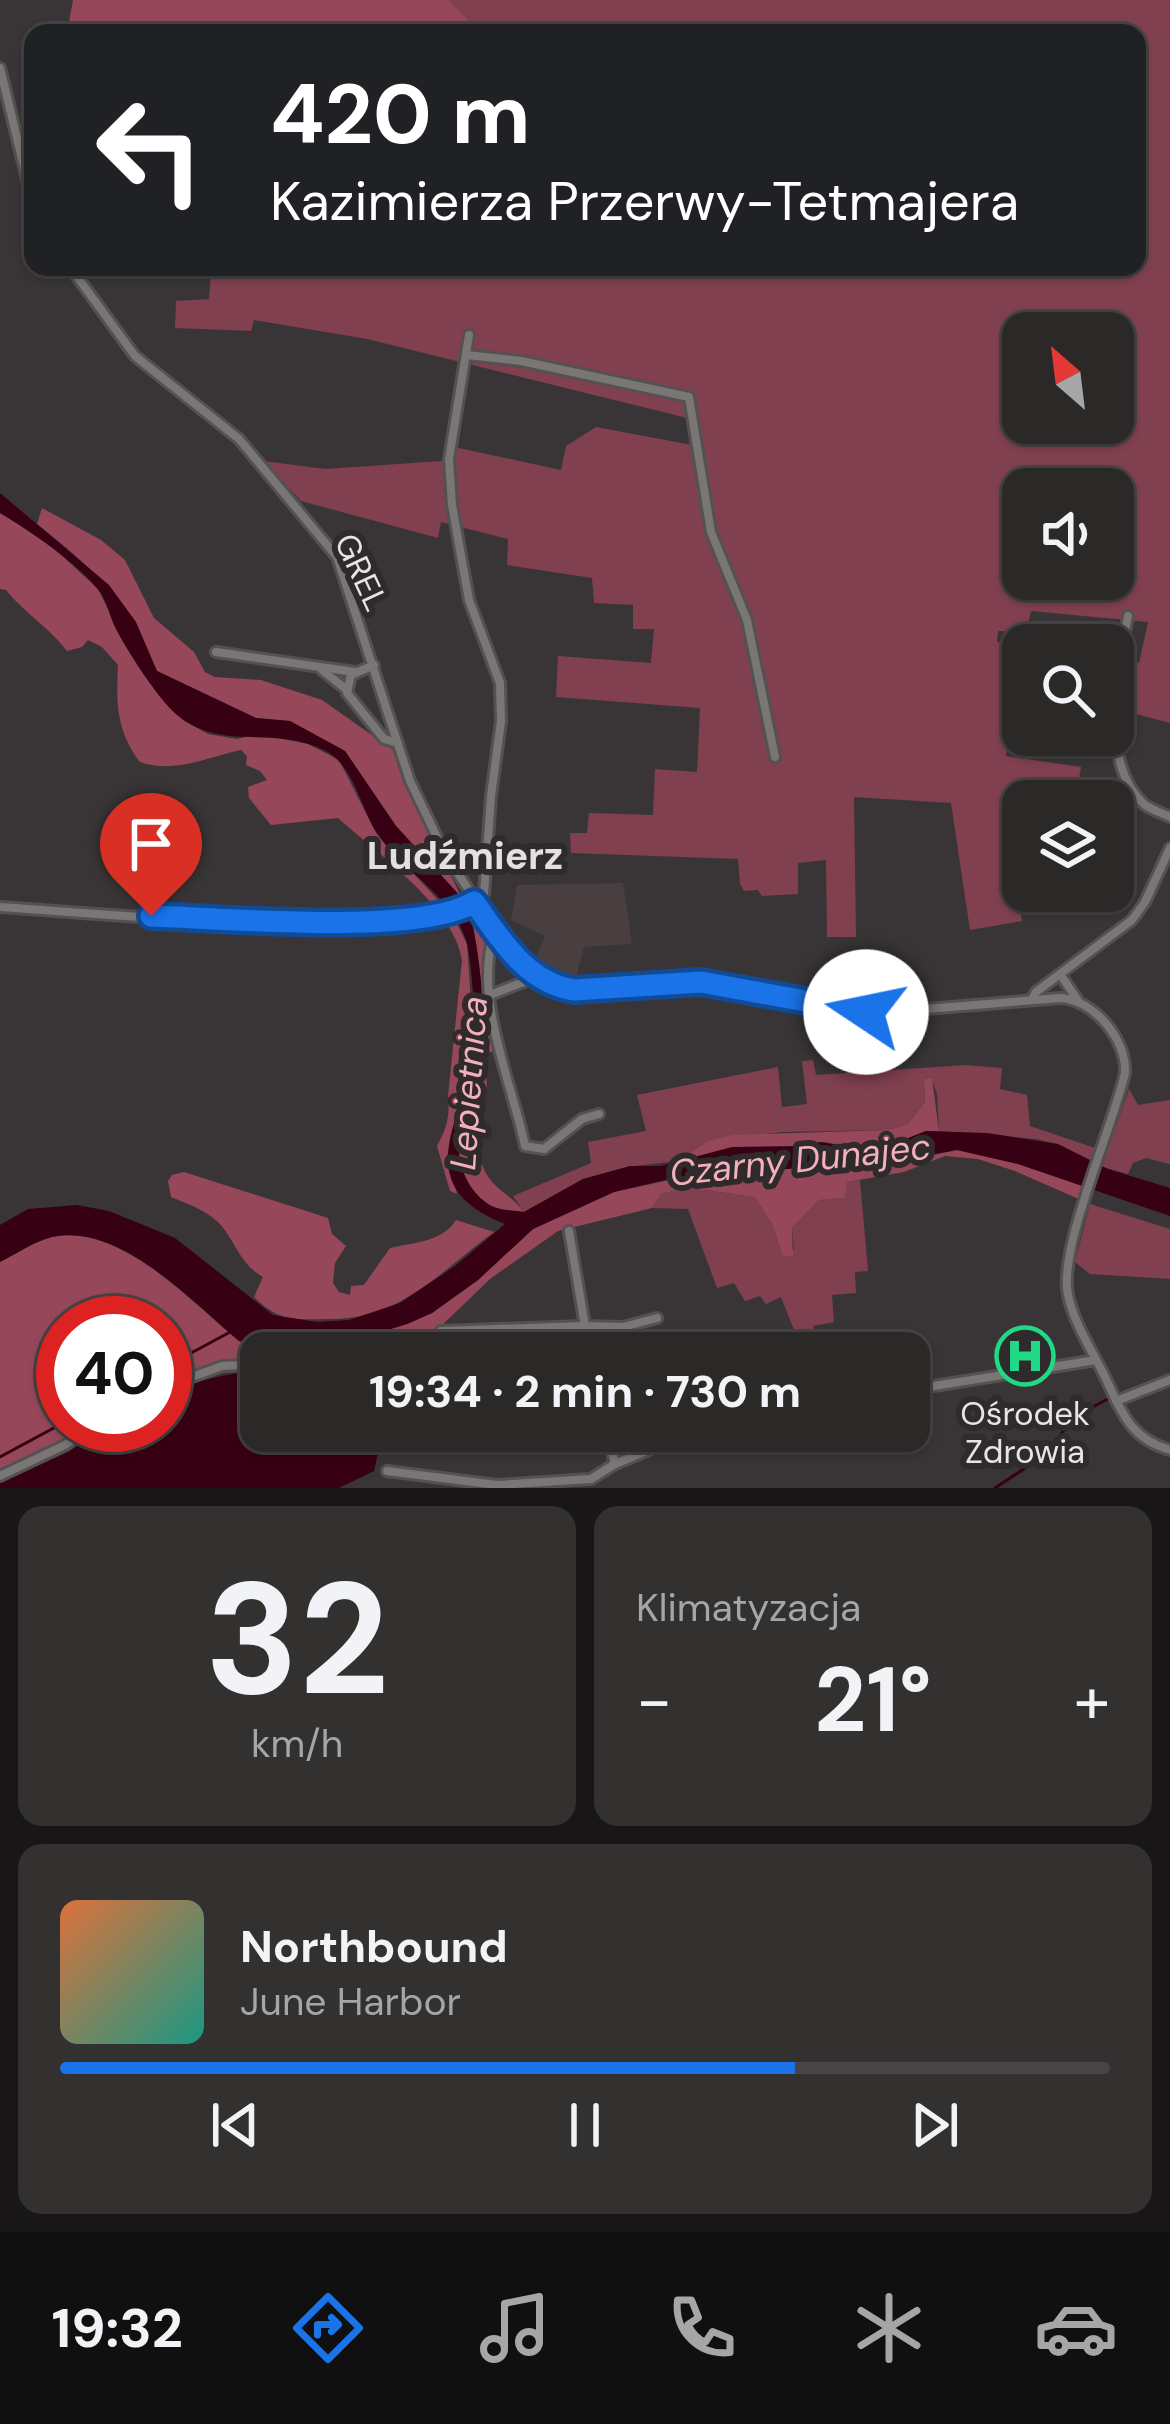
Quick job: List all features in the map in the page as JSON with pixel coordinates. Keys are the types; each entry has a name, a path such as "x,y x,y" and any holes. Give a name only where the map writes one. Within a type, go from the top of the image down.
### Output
{"street":[{"path":"0,68 24,167"},
{"name":"GREL","path":"77,276 135,356 239,440 322,538 346,579 398,743 433,832 472,903 510,952 539,976"},
{"path":"0,907 304,922 438,914 472,903 486,891 500,683 470,600 452,505 449,459 469,335"},
{"path":"466,356 521,361 689,397 711,532 747,620 775,757"},
{"path":"1128,616 1115,732 1136,794 1148,808 1170,817"},
{"path":"216,652 355,672"},
{"path":"346,690 355,672 374,665"},
{"path":"321,669 346,690 384,739 398,743"},
{"path":"1032,1000 1139,911 1170,848"},
{"path":"495,933 490,947 495,1034 525,1146 544,1149 582,1119 598,1114"},
{"path":"1060,974 1077,999 1096,1013 1126,1060 1110,1128 1067,1263 1066,1288 1096,1360 1135,1434 1170,1450"},
{"path":"490,994 539,976 574,990 712,984 866,1012 1077,999"},
{"path":"569,1231 586,1332"},
{"path":"441,1332 623,1327 657,1318"},
{"path":"930,1387 1096,1360"},
{"path":"192,1377 240,1365"},
{"path":"1116,1401 1170,1380"},
{"path":"0,1476 50,1452"},
{"path":"613,1452 616,1464"},
{"path":"387,1471 496,1485 589,1483 645,1452"}],"shaded area":[{"path":"73,0 449,0 472,24 69,24"},
{"path":"449,0 1170,0 1170,723 1134,714 1134,661 1139,663 1148,622 1031,611 1028,624 1002,624 997,642 1002,643 1002,756 1081,767 1079,780 1002,780 1002,912 1020,912 1022,921 970,930 951,803 854,797 856,937 827,937 826,860 798,863 798,894 762,896 758,890 744,891 738,859 571,853 570,833 587,833 589,813 653,815 655,769 697,772 700,708 556,697 558,656 651,663 654,629 633,629 633,605 594,603 592,578 507,565 508,539 441,522 438,538 301,501 264,461 325,469 442,461 454,447 561,470 566,446 596,427 692,445 691,419 367,339 254,320 251,331 175,328 176,301 209,299 211,276 1146,276 1146,24 472,24"},
{"path":"42,508 101,540 125,560 154,618 194,652 205,672 261,680 322,700 396,752 417,808 462,898 396,826 345,751 290,721 256,718 157,671 134,625 108,589 37,524"},
{"path":"0,513 45,540 98,589 123,640 183,720 208,734 237,739 257,734 308,744 339,760 376,833 453,916 467,944 473,1030 472,1072 447,1156 457,1194 450,1191 437,1146 448,1116 462,960 445,920 412,882 338,818 271,825 249,798 248,787 267,780 246,765 247,756 241,750 178,765 140,762 119,715 118,665 88,640 67,651 0,589"},
{"path":"623,883 632,944 584,947 574,984 560,981 534,963 545,936 511,920 517,885"},
{"path":"471,911 487,937 488,992 497,1050 485,1054 487,1087 478,1091 474,1136 489,1178 524,1212 496,1208 479,1197 465,1178 459,1156 459,1133 481,1076 484,1050"},
{"path":"813,1060 816,1075 966,1065 1002,1068 1000,1089 1027,1095 1030,1126 1098,1149 1094,1164 1057,1144 1036,1139 939,1131 937,1093 931,1078 924,1079 925,1102 908,1124 889,1130 782,1132 708,1141 678,1161 583,1179 524,1212 513,1196 591,1163 588,1142 646,1131 637,1095 778,1067 782,1107 807,1104 802,1061"},
{"path":"932,1078 939,1131 926,1131 888,1146 824,1142 678,1161 708,1141 733,1135 889,1130 908,1124 925,1102 924,1079"},
{"path":"1129,1089 1138,1105 1170,1100 1170,1164 1146,1158 1133,1163 1128,1174 1102,1167"},
{"path":"957,1150 1086,1187 1081,1200 978,1159 945,1156 904,1172 847,1182 845,1198 819,1200 792,1228 793,1257 782,1255 773,1226 755,1197 673,1191 661,1194 652,1208 558,1231 490,1279 437,1332 381,1332 432,1313 478,1280 533,1229 614,1192 679,1178 880,1166"},
{"path":"184,1172 328,1218 332,1234 346,1246 335,1263 333,1283 339,1292 350,1295 351,1286 364,1285 390,1248 436,1237 456,1220 494,1232 419,1290 379,1311 332,1319 290,1318 254,1297 263,1277 245,1261 219,1223 171,1197 168,1181"},
{"path":"860,1180 868,1271 855,1272 856,1293 832,1295 834,1322 813,1326 815,1332 795,1332 781,1297 766,1304 760,1296 745,1301 734,1283 717,1288 688,1209 652,1208 661,1194 684,1190 755,1197 773,1226 782,1255 794,1249 792,1228 819,1200 845,1198 847,1182"},
{"path":"1090,1204 1170,1229 1170,1279 1090,1274 1075,1262"},
{"path":"78,1236 128,1253 187,1296 36,1296 36,1452 40,1452 0,1470 0,1262 52,1237"},
{"path":"192,1300 239,1341 240,1359 192,1370"}],"water":[{"name":"Czarny Dunajec","path":"0,493 109,585 136,622 157,671 256,718 290,721 345,751 396,826 462,898 478,956 484,1032 482,1070 459,1133 459,1156 472,1188 488,1204 524,1212 583,1179 732,1147 820,1142 888,1146 926,1131 987,1133 1058,1144 1108,1169 1170,1188 1170,1216 1018,1164 957,1150 844,1170 799,1168 673,1178 614,1192 533,1229 478,1280 432,1313 407,1324 381,1332 240,1332 240,1341 192,1296 129,1253 104,1242 52,1237 0,1262 0,1225 28,1209 77,1205 109,1211 175,1238 273,1315 317,1322 349,1320 400,1303 505,1224 461,1196 449,1170 450,1137 470,1079 474,1044 471,966 458,921 387,847 334,757 285,739 212,733 177,715 134,659 91,581 0,513"},
{"path":"240,1373 240,1452 378,1452 374,1471 339,1488 0,1488 0,1483 68,1452 192,1452 192,1385"}],"waterway":[{"path":"192,1352 232,1331"},
{"path":"1120,1394 1141,1387"},
{"path":"995,1488 1045,1455 1075,1416 1108,1399"},
{"path":"0,1457 36,1438"}],"place":[{"name":"Ośrodek Zdrowia","path":"1025,1356"}],"district":[{"name":"Ludźmierz","path":"465,855"}],"route":[{"path":"151,916 304,922 424,917 474,902 510,952 559,987 701,982 866,1012"}],"water label":[{"name":"Lepietnica","path":"468,1083"}]}
